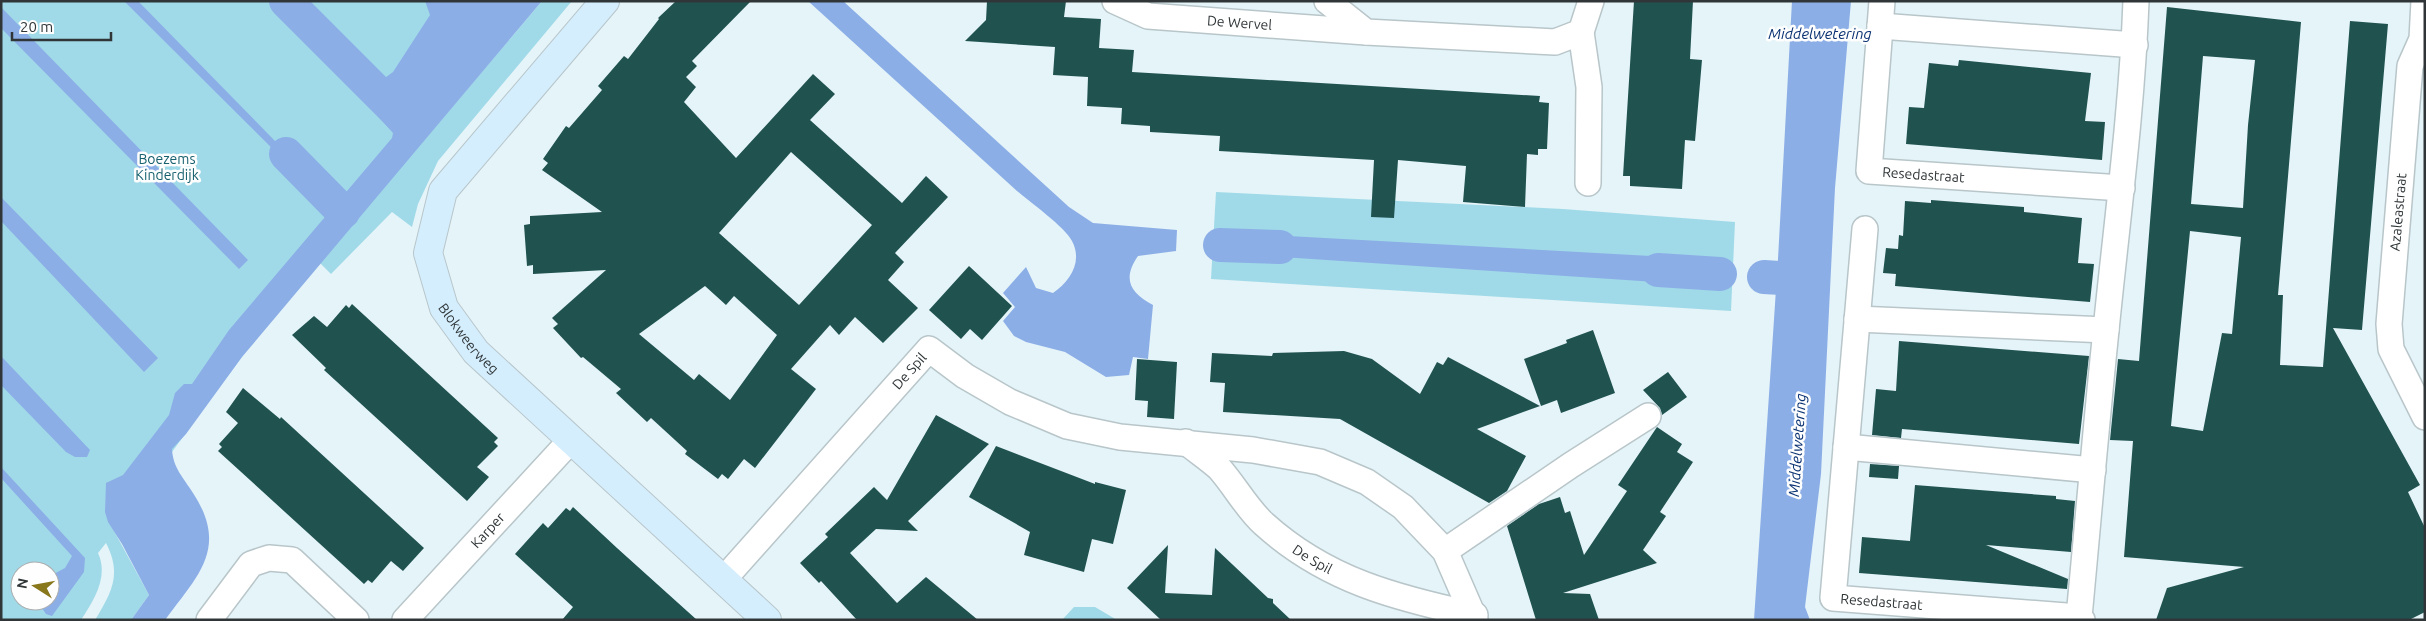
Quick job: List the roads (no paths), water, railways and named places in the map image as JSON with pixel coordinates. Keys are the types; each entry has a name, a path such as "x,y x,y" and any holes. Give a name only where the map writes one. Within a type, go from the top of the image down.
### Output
{"street":[{"name":"Blokweerweg","path":"605,1 443,191 428,253 444,308 476,352 767,620"},
{"name":"De Wervel","path":"1115,1 1148,16 1366,32 1555,42 1581,32"},
{"path":"1327,1 1366,32"},
{"path":"1588,183 1589,87 1581,32 1591,1"},
{"name":"Resedastraat","path":"1882,1 1870,171 2122,188"},
{"name":"Resedastraat","path":"1866,229 1833,598 2081,618 2106,330 2122,188 2135,45 2136,1"},
{"name":"Azaleastraat","path":"2424,1 2422,39 2410,66 2389,324 2390,349 2425,417"},
{"path":"1880,26 2135,45"},
{"path":"1857,319 2106,330"},
{"name":"De Spil","path":"723,580 929,348 965,376 1010,402 1067,426 1120,437 1253,450 1320,462 1367,482 1403,507 1445,551 1475,618"},
{"path":"1445,551 1571,465 1648,416"},
{"name":"Karper","path":"405,620 571,440"},
{"name":"De Spil","path":"1186,442 1218,467 1263,523 1290,546 1320,565 1365,586 1407,600 1475,618"},
{"path":"1846,447 2093,470"},
{"path":"209,620 251,564 269,558 292,560 356,620"}],"water":[{"path":"124,1 138,1 318,185 315,191"},
{"path":"273,1 290,1 341,53 332,60"},
{"path":"425,1 542,1 242,357 186,434 172,449 176,467 203,512 208,530 209,545 198,575 165,620 131,620 149,595 108,522 105,512 106,483 123,475 169,415 175,393 184,384 192,384 229,330 392,138 393,133 366,99 363,86 382,80 393,72 430,15"},
{"path":"808,1 843,1 1069,207 1093,223 1177,230 1176,251 1138,256 1130,272 1131,285 1134,290 1139,296 1153,305 1148,359 1133,357 1129,375 1106,377 1065,352 1026,342 1014,336 1003,321 1015,307 1003,293 1026,267 1036,288 1053,293 1065,283 1073,270 1076,256 1072,241 1055,222 1017,191"},
{"name":"Middelwetering","path":"1792,1 1851,1 1835,188 1821,474 1805,607 1810,620 1754,620 1778,259"},
{"path":"1,7 248,260 239,269 1,28"},
{"path":"1,197 158,358 144,372 1,221"},
{"path":"1236,233 1705,259 1701,285 1235,254"},
{"path":"1,356 90,450 87,457 75,457 66,452 1,385"},
{"path":"1,467 85,558 84,572 60,605 60,571 65,568 72,556 1,478"},
{"path":"44,611 56,611 52,616"}],"waterway":[{"path":"286,1 401,116"},
{"path":"286,154 343,212"},
{"path":"1220,245 1280,247"},
{"path":"1658,270 1720,274"},
{"path":"1764,277 1809,280"}],"park label":[{"name":"Boezems Kinderdijk","path":"167,168"}]}
